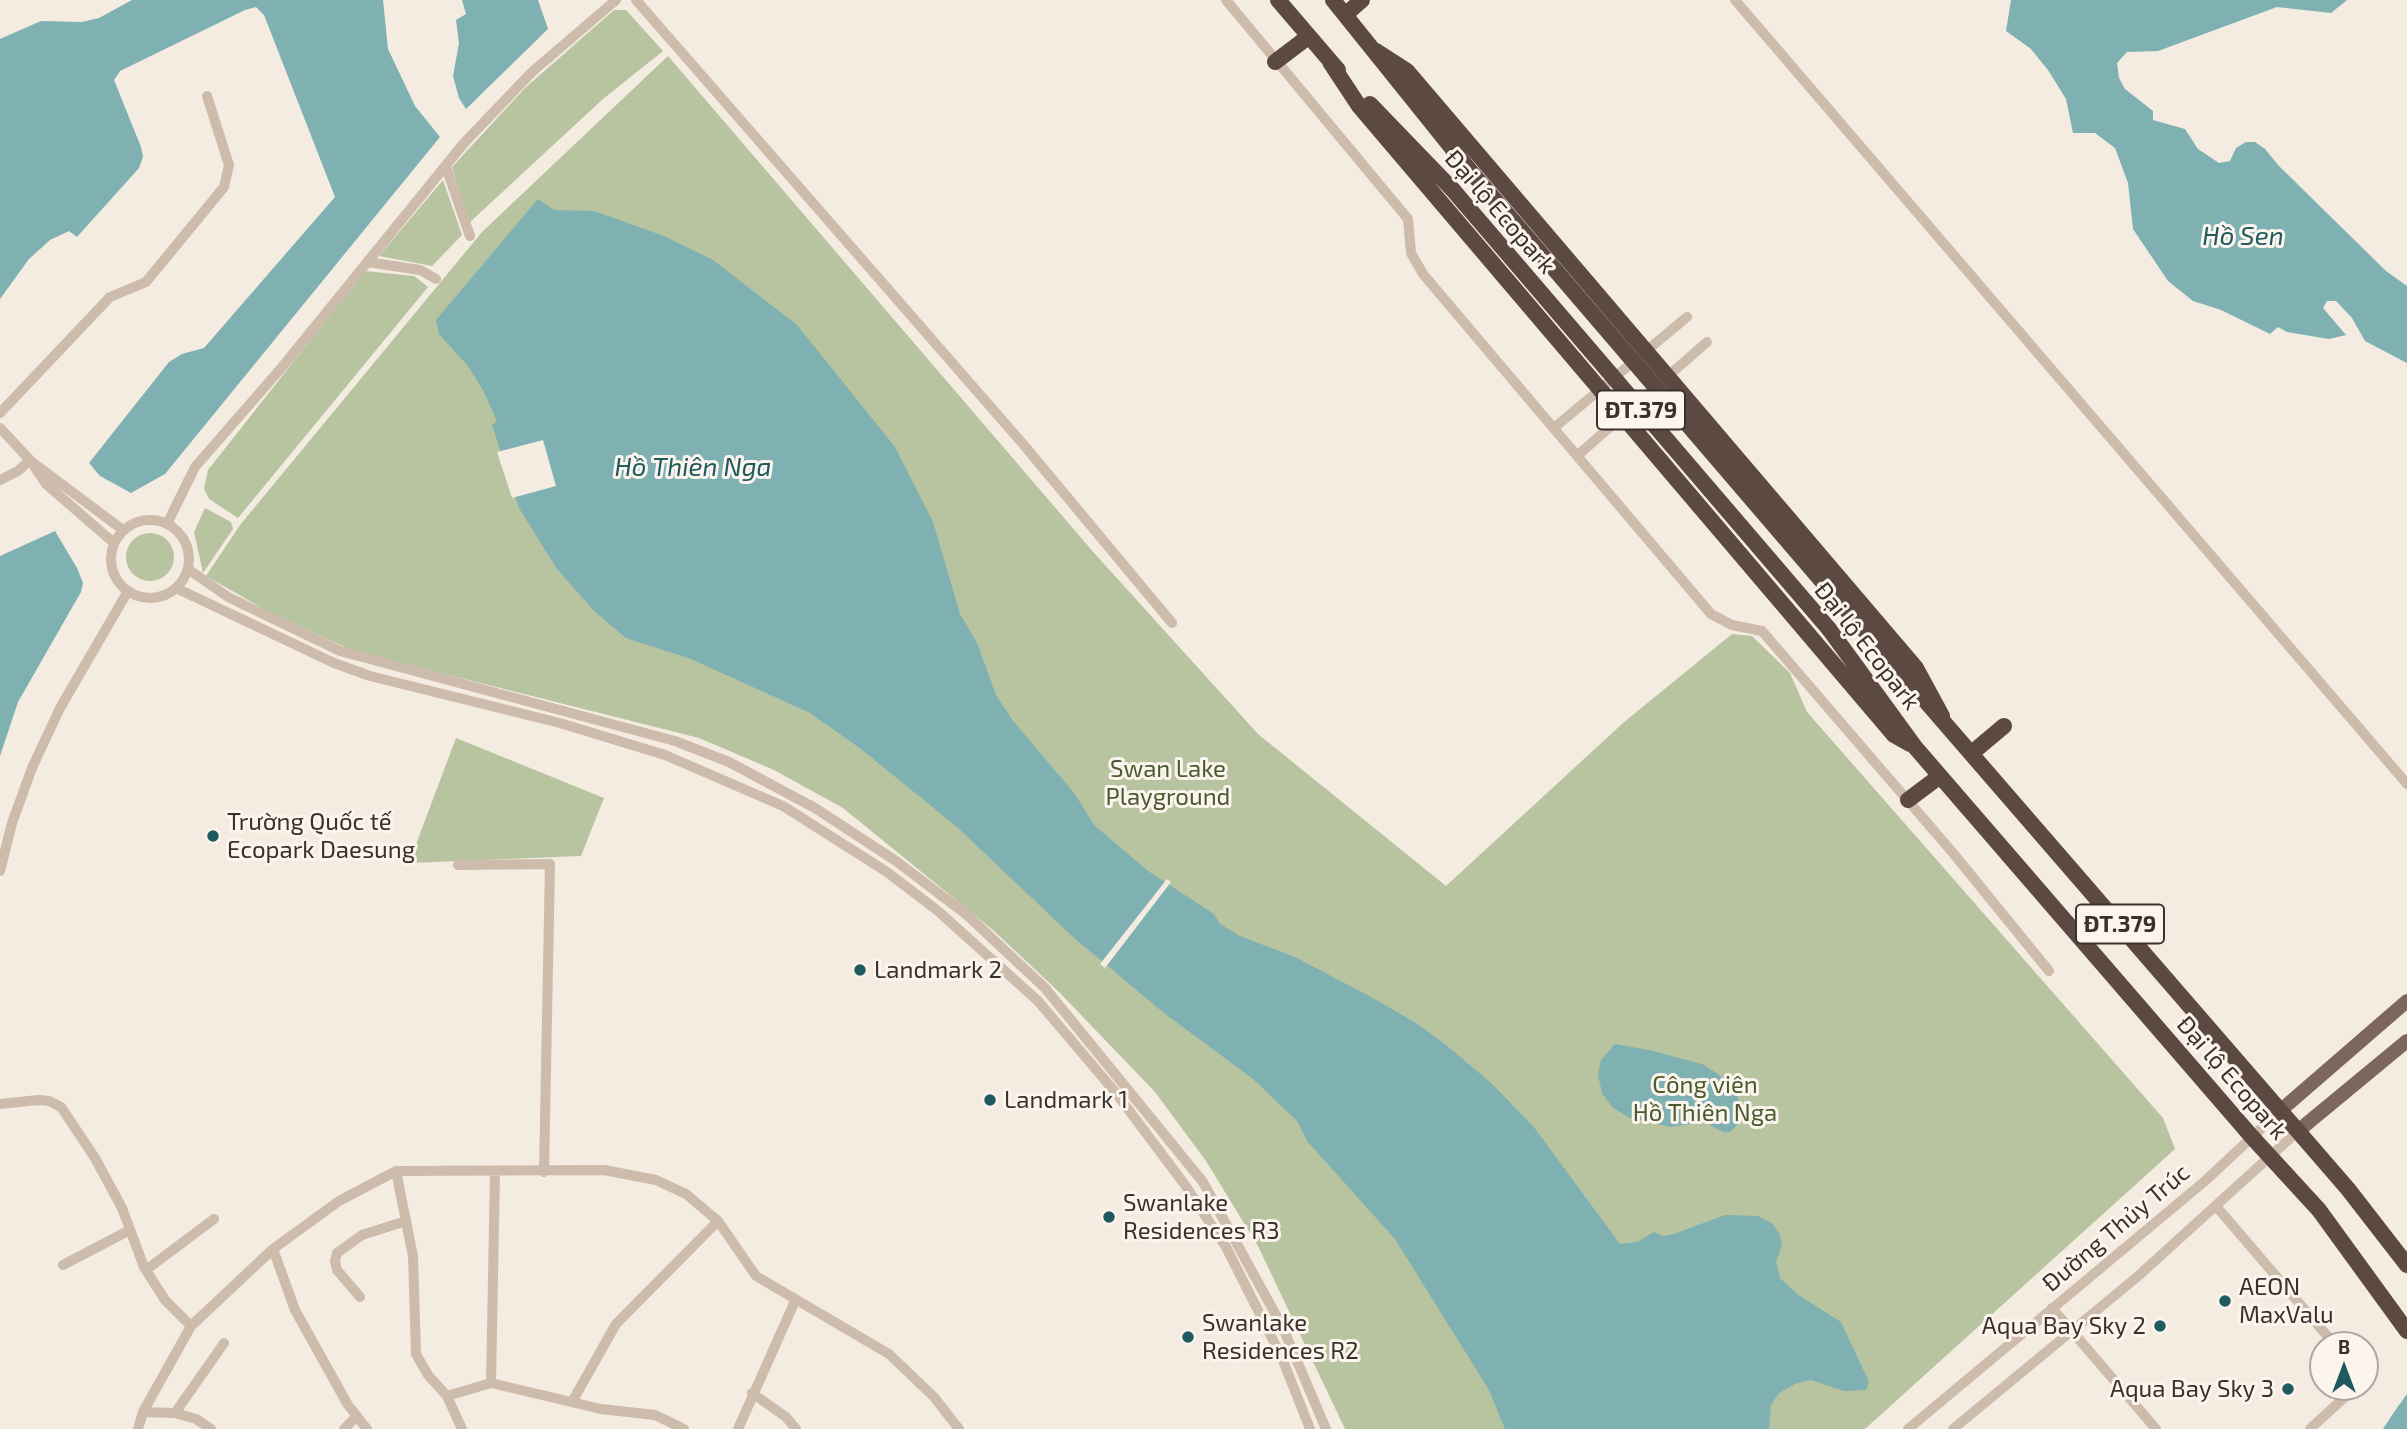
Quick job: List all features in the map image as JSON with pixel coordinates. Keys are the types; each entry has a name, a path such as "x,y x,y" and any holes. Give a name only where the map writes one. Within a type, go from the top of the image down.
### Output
{"highway":[{"name":"Đại lộ Ecopark","path":"1278,0 1330,62 1453,190 1829,629 1915,747 2346,1243 2407,1331"},
{"name":"Đại lộ Ecopark","path":"1333,0 1472,173 2298,1131 2407,1265"},
{"path":"1345,15 1362,0"},
{"path":"1275,62 1308,37"},
{"path":"1376,51 1407,71 1916,668 1942,716"},
{"path":"1330,62 1359,106 1894,735 1915,747"},
{"path":"1973,752 2004,726"},
{"path":"1908,800 1940,776"}],"main road":[{"path":"2280,1111 2407,1001"},
{"path":"2298,1131 2407,1041"}],"street":[{"path":"167,524 195,467 284,366 464,143 532,72 616,0"},
{"path":"635,0 1023,444 1172,623"},
{"path":"1226,0 1408,219 1411,253 1423,274 1711,614 1732,625 1762,631 1908,800 2049,971"},
{"path":"1735,0 2407,784"},
{"path":"0,413 110,297 146,282 224,187 229,165 208,96"},
{"path":"446,167 470,236"},
{"path":"368,262 420,270 436,279"},
{"path":"1555,427 1686,317"},
{"path":"1578,454 1707,342"},
{"path":"0,428 30,460 46,484 114,543"},
{"path":"30,460 55,476 123,530"},
{"path":"0,480 18,471 30,460"},
{"path":"149,520 167,524 183,538 189,559 188,569 176,588 152,598 128,591 120,584 111,564 114,543 123,530 149,520"},
{"path":"188,569 222,594 340,650 675,741 729,762 789,793 896,861 967,915 1066,1012 1203,1182 1272,1307 1326,1429"},
{"path":"176,588 334,663 436,694 560,723 665,755 783,806 887,872 938,911 1038,1001 1102,1075 1185,1185 1226,1247 1282,1359 1310,1429"},
{"path":"0,871 12,823 32,768 60,708 128,591"},
{"path":"334,663 340,650"},
{"path":"560,723 564,710"},
{"path":"783,806 789,793"},
{"path":"458,865 550,864 544,1172"},
{"path":"1055,1020 1066,1012"},
{"path":"0,1104 38,1100 49,1101 61,1107 95,1158 146,1270 165,1300 191,1326"},
{"name":"Đường Thủy Trúc","path":"1908,1429 2205,1181 2280,1111"},
{"name":"Đường Thủy Trúc","path":"1952,1429 2073,1332 2298,1131"},
{"path":"138,1429 143,1412 191,1326 273,1249 339,1201 396,1171 604,1170 656,1180 686,1194 718,1221 755,1276 889,1354 934,1397 959,1429"},
{"path":"396,1171 413,1256 416,1354 428,1375 447,1396 462,1429"},
{"path":"491,1383 495,1172"},
{"path":"2216,1206 2323,1331"},
{"path":"146,1270 214,1219"},
{"path":"359,1297 337,1270 337,1253 362,1235 406,1221"},
{"path":"572,1402 616,1324 718,1221"},
{"path":"63,1265 130,1230"},
{"path":"273,1249 295,1310 367,1429"},
{"path":"738,1429 795,1301"},
{"path":"1259,1314 1272,1307"},
{"path":"2052,1308 2156,1429"},
{"path":"175,1413 224,1343"},
{"path":"447,1396 491,1383 572,1402 655,1415 684,1429"},
{"path":"752,1394 786,1417 796,1429"},
{"path":"2310,1429 2340,1401"},
{"path":"143,1412 175,1413 196,1419 211,1429"},
{"path":"344,1429 357,1416"}],"green space":[{"path":"614,10 626,10 663,51 603,99 469,223 452,167 525,88"},
{"name":"Công viên Hồ Thiên Nga","path":"668,56 1095,554 1258,734 1446,886 1623,723 1732,634 1752,636 1790,673 1807,712 2163,1118 2175,1149 1865,1429 1345,1429 1258,1246 1206,1161 1155,1092 1059,992 994,931 843,808 774,770 699,738 353,651 269,612 206,576 240,525 482,232"},
{"path":"443,180 462,235 432,266 379,256"},
{"path":"365,271 414,276 428,287 238,518 209,499 204,489 208,470"},
{"path":"205,508 231,522 233,529 203,573 194,532"},
{"path":"150,533 167,540 174,557 167,574 150,581 133,574 126,557 133,540"},
{"path":"456,738 604,798 581,856 409,863"}],"water":[{"path":"132,0 383,0 388,49 415,106 440,137 165,474 131,493 100,476 89,463 169,362 182,354 204,348 335,197 264,15 256,7 245,10 120,71 114,80 141,147 143,157 139,168 77,237 69,231 50,240 29,259 0,299 0,39 41,21 82,22 99,18"},
{"path":"462,0 538,0 548,29 466,109 459,98 453,76 459,43 456,20 466,14"},
{"name":"Hồ Sen","path":"2011,0 2347,0 2331,13 2277,7 2158,51 2127,52 2117,63 2119,78 2125,89 2153,111 2153,120 2185,129 2198,149 2219,163 2230,161 2236,148 2246,142 2255,142 2265,149 2386,271 2407,286 2407,363 2365,341 2352,318 2336,301 2327,301 2323,308 2346,335 2329,339 2287,332 2278,327 2270,334 2221,310 2193,301 2168,281 2133,229 2128,183 2115,148 2095,133 2073,133 2066,99 2048,70 2031,49 2006,31"},
{"name":"Hồ Thiên Nga","path":"538,199 554,210 594,211 664,236 713,260 797,325 895,447 933,522 960,614 977,643 996,695 1013,721 1075,794 1094,825 1148,871 1214,914 1220,924 1240,936 1295,957 1371,997 1416,1023 1446,1045 1490,1082 1533,1126 1620,1244 1637,1242 1654,1232 1663,1236 1674,1234 1725,1215 1758,1216 1773,1224 1780,1235 1782,1245 1776,1262 1780,1278 1797,1294 1841,1322 1869,1382 1866,1390 1844,1391 1811,1380 1797,1383 1779,1393 1771,1405 1769,1429 1505,1429 1489,1390 1395,1239 1307,1141 1297,1121 1253,1079 1164,1013 1073,937 957,827 861,749 810,713 691,659 626,638 594,611 557,569 519,508 492,425 497,421 484,392 468,366 439,334 436,320"},
{"path":"55,531 77,568 83,583 81,592 18,702 0,756 0,556"},
{"path":"1615,1044 1702,1064 1718,1074 1737,1094 1740,1105 1738,1124 1730,1132 1723,1132 1704,1122 1670,1127 1628,1117 1612,1107 1602,1093 1598,1075 1601,1060"},
{"path":"2407,1394 2407,1429 2383,1429 2394,1412"}],"pier":[{"path":"543,440 556,486 512,498 497,452"},
{"path":"1167,879 1171,882 1105,968 1100,964"}],"place":[{"name":"Trường Quốc tế Ecopark Daesung","path":"213,836"},
{"name":"Landmark 2","path":"860,970"},
{"name":"Landmark 1","path":"990,1100"},
{"name":"Swanlake Residences R3","path":"1109,1217"},
{"name":"AEON MaxValu","path":"2225,1301"},
{"name":"Aqua Bay Sky 2","path":"2160,1326"},
{"name":"Swanlake Residences R2","path":"1188,1337"},
{"name":"Aqua Bay Sky 3","path":"2288,1389"}],"park label":[{"name":"Swan Lake Playground","path":"1168,783"}]}
